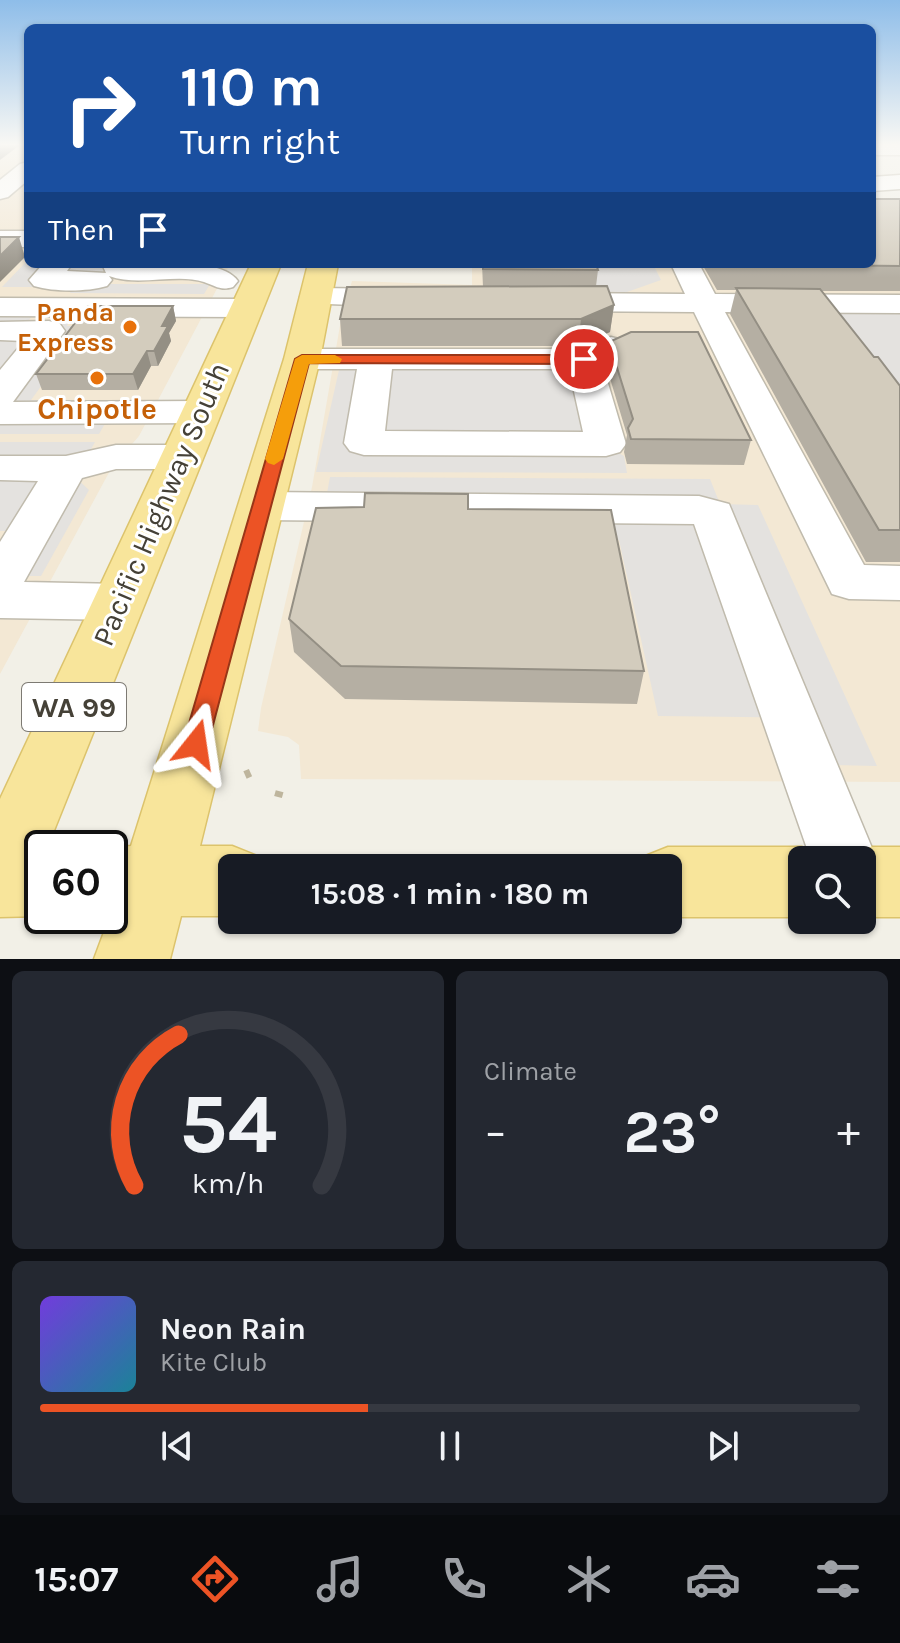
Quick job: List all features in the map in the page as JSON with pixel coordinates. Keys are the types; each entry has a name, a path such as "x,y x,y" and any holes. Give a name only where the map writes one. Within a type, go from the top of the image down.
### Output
{"main road":[{"path":"132,959 132,881 261,506 302,359 313,274"},
{"name":"Pacific Highway South","path":"0,879 201,412 247,284"},
{"path":"0,879 24,880"},
{"path":"132,881 218,881"},
{"path":"682,882 788,882"},
{"path":"876,882 900,882"}],"lane":[{"path":"0,239 24,239"},
{"path":"117,268 125,272 209,273 247,284"},
{"path":"687,268 849,582 900,583"},
{"path":"11,317 56,272 247,284"},
{"path":"313,274 416,298"},
{"path":"11,317 247,284"},
{"path":"528,301 900,304"},
{"path":"0,394 49,331 11,317"},
{"path":"302,359 584,359 642,332"},
{"path":"376,359 364,443 606,444 584,359"},
{"path":"0,413 201,412"},
{"path":"430,507 432,444"},
{"path":"0,468 66,469 116,457 180,457"},
{"path":"0,582 66,469"},
{"path":"261,506 699,510 716,516 839,846"},
{"path":"0,600 120,602"}],"path":[{"path":"245,775 254,771"}],"shaded area":[{"path":"0,189 24,189 24,268 228,268 139,436 112,467 0,674"},
{"path":"900,205 900,782 301,779 299,745 288,737 258,731 312,487 342,314 352,281 472,285 472,268 876,268 876,256"},
{"path":"24,264 24,268 105,268 93,284 210,284 204,294 70,293 74,287 2,287"},
{"path":"579,268 655,268 661,280 627,292 490,291"},
{"path":"816,311 900,312 900,426"},
{"path":"0,317 31,317 28,322 69,322 67,326 85,326 31,400 118,401 99,434 0,434"},
{"path":"394,366 576,368 590,438 624,456 627,473 316,472 339,370 393,370"},
{"path":"0,442 95,442 75,477 89,490 41,576 0,576 0,557 15,531 0,531"},
{"path":"330,477 710,479 720,504 758,505 877,766 834,765 814,718 658,716 619,540 482,539 479,493 327,493"}],"building":[{"path":"876,199 900,199 900,266 876,266"},
{"path":"0,237 19,237 0,256"},
{"path":"597,268 598,270 483,269"},
{"path":"607,286 614,305 581,319 340,319 347,287"},
{"path":"736,288 820,289 900,386 900,530 879,530"},
{"path":"88,306 173,306 162,326 168,326 154,351 147,351 133,374 36,374"},
{"path":"631,332 698,332 751,440 631,439 628,428 633,419 609,342"},
{"path":"365,493 468,494 468,509 611,510 644,671 341,666 289,619 316,508 364,507"}],"slow traffic":[{"path":"274,459 302,359 335,359"}],"place":[{"name":"Panda Express","path":"130,327"},
{"name":"Chipotle","path":"97,378"}],"route":[{"path":"196,744 302,359 584,359"}]}
